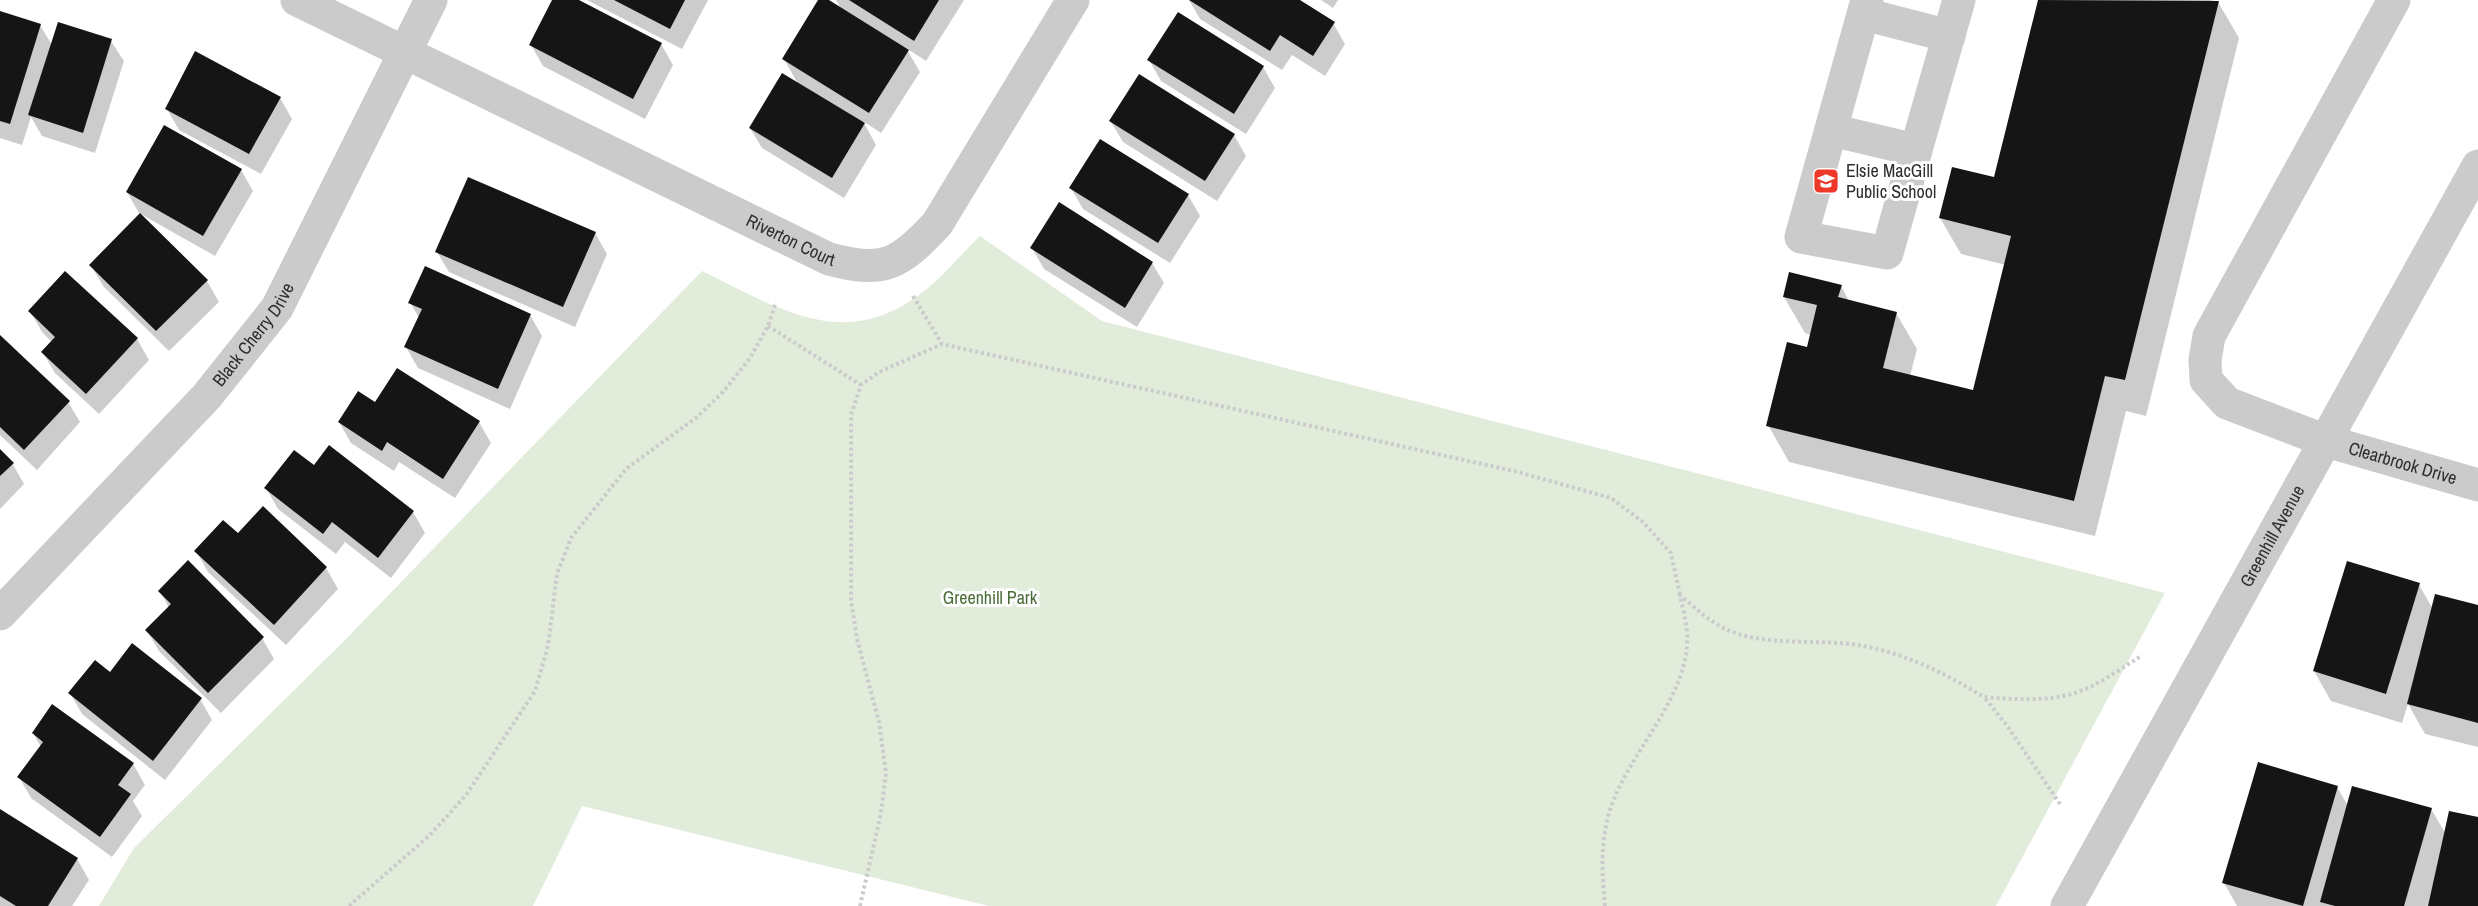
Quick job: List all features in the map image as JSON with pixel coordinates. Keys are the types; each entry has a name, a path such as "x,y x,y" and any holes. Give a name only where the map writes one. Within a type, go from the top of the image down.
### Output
{"street":[{"name":"Riverton Court","path":"297,0 829,259 857,267 884,264 910,252 937,224 1073,0"},
{"name":"Black Cherry Drive","path":"0,614 207,396 277,308 431,0"},
{"path":"1949,36 1866,7 1801,237 1887,253 1916,150 1949,36 1959,0"},
{"name":"Clearbrook Drive","path":"2394,0 2209,336 2205,360 2206,380 2226,403 2326,441 2478,485"},
{"path":"1831,130 1916,150"},
{"name":"Greenhill Avenue","path":"2067,906 2478,166"}],"path":[{"path":"912,296 942,344"},
{"path":"349,906 430,836 466,795 535,691 548,646 557,574 570,538 627,469 697,417 723,392 750,358 768,326 776,302"},
{"path":"768,326 861,385"},
{"path":"860,906 881,813 886,773 879,722 857,639 850,600 849,445 851,415 861,385 879,372 942,344 1506,469 1611,498 1643,522 1671,554 1687,632 1683,664 1672,698 1624,776 1610,811 1602,852 1605,906"},
{"path":"1680,594 1716,625 1748,636 1861,645 1914,661 1950,677 1984,697 2008,727 2060,804"},
{"path":"1984,697 2021,699 2064,696 2091,686 2141,656"}],"green space":[{"name":"Greenhill Park","path":"980,236 1102,321 2165,593 1996,906 989,906 582,806 533,906 99,906 134,848 344,641 702,271 785,310 812,318 839,322 867,320 895,310 924,291"}],"building":[{"path":"552,0 579,0 662,43 633,99 529,45"},
{"path":"614,0 685,0 670,29"},
{"path":"818,0 829,0 909,50 869,113 782,59"},
{"path":"849,0 939,0 914,41"},
{"path":"1189,0 1300,0 1335,22 1313,56 1280,35 1270,51"},
{"path":"2038,0 2219,1 2125,380 2105,376 2074,501 1766,426 1787,342 1807,347 1817,305 1783,297 1789,272 1842,285 1838,297 1897,312 1883,368 1973,390 2011,236 1939,218 1952,167 1994,177"},
{"path":"0,11 41,24 10,124 0,121"},
{"path":"1178,12 1264,66 1234,114 1147,60"},
{"path":"58,22 112,39 83,133 28,115"},
{"path":"195,51 281,97 249,154 165,109"},
{"path":"782,73 865,123 832,178 749,128"},
{"path":"1139,74 1235,134 1205,181 1109,121"},
{"path":"164,125 242,169 203,236 126,192"},
{"path":"1100,139 1189,194 1158,243 1069,188"},
{"path":"468,177 596,232 563,307 435,252"},
{"path":"1059,202 1153,262 1125,308 1030,248"},
{"path":"140,213 208,280 156,331 89,265"},
{"path":"425,266 531,314 498,389 404,347 422,309 408,303"},
{"path":"65,271 138,338 86,394 41,352 55,337 28,311"},
{"path":"0,335 70,401 24,450 0,427"},
{"path":"397,368 480,421 443,479 387,442 382,451 338,422 358,391 375,402"},
{"path":"329,445 414,511 378,558 332,522 323,534 264,488 294,450 314,465"},
{"path":"0,449 14,463 0,476"},
{"path":"263,506 327,567 274,625 194,551 223,520 238,533"},
{"path":"188,560 264,637 208,693 145,630 171,604 158,591"},
{"path":"2347,561 2420,583 2386,694 2313,671"},
{"path":"2435,594 2478,605 2478,723 2407,704"},
{"path":"132,643 202,698 153,761 68,693 95,660 110,672"},
{"path":"52,704 134,763 118,785 131,794 100,837 17,777 43,742 32,733"},
{"path":"2258,762 2338,786 2303,906 2222,883"},
{"path":"2352,786 2432,808 2404,906 2335,906 2320,902"},
{"path":"0,809 78,858 48,906 16,906 0,896"},
{"path":"2449,811 2478,817 2478,906 2428,906"}],"place":[{"name":"Elsie MacGill Public School","path":"1826,181"}]}
